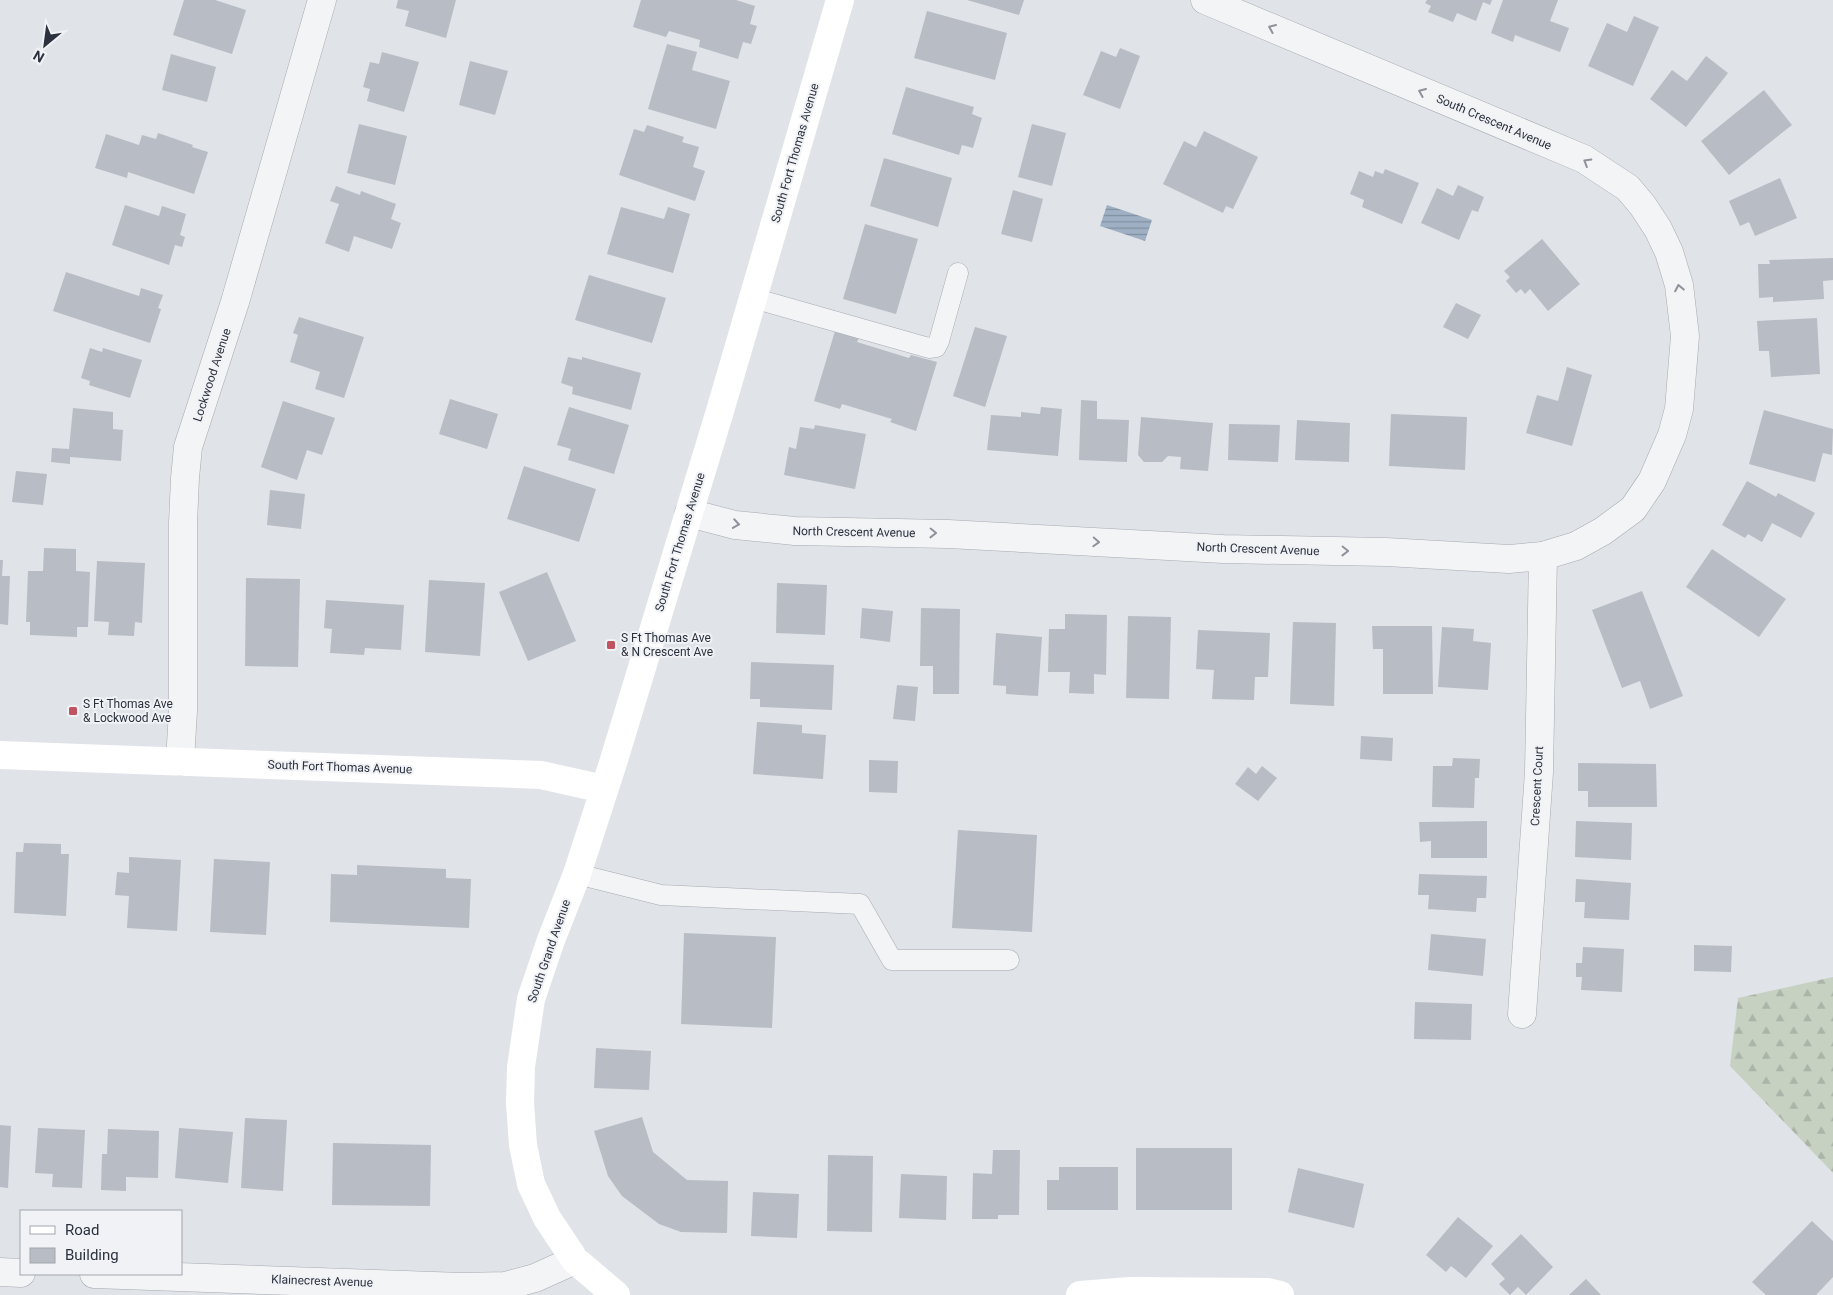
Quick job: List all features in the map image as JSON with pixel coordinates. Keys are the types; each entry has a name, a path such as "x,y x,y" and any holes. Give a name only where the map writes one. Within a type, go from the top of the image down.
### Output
{"main road":[{"name":"South Fort Thomas Avenue","path":"0,755 542,775 604,789 689,514 840,0"},
{"name":"South Grand Avenue","path":"604,789 577,874 551,940 531,999 521,1067 520,1103 523,1144 531,1184 547,1218 575,1260 616,1295"},
{"path":"1080,1295 1130,1291 1267,1292 1280,1295"}],"street":[{"name":"Lockwood Avenue","path":"180,761 183,711 183,523 188,447 236,302 322,0"},
{"name":"South Crescent Avenue","path":"1205,0 1584,159 1628,188 1658,229 1669,252 1679,286 1685,336"},
{"name":"North Crescent Avenue","path":"689,514 735,525 795,531 948,534 1223,549 1386,552 1479,558 1509,559 1543,556 1576,546 1603,530 1633,509 1652,481 1672,435 1679,409 1685,336"},
{"name":"Crescent Court","path":"1522,1014 1539,772 1543,556"},
{"name":"Klainecrest Avenue","path":"122,1275 462,1287 505,1286 535,1278 575,1260"},
{"path":"0,1272 20,1272"}],"lane":[{"path":"753,298 929,348 936,347 939,341 958,273"},
{"path":"577,874 661,895 860,904 892,960 1009,960"}],"green space":[{"path":"1833,977 1833,1173 1730,1066 1738,998"}],"water":[{"path":"1107,205 1152,220 1145,241 1100,226"}],"building":[{"path":"184,0 215,0 246,10 232,54 173,35"},
{"path":"398,0 456,0 446,38 405,26 409,11 396,8"},
{"path":"641,0 736,0 755,6 750,24 757,26 751,44 743,42 738,59 699,47 700,40 669,31 666,37 633,27"},
{"path":"967,0 1024,0 1019,15"},
{"path":"1427,0 1492,0 1490,5 1483,2 1476,21 1457,13 1453,22 1428,12 1431,6 1425,3"},
{"path":"1503,0 1558,0 1550,21 1569,28 1560,52 1515,35 1513,42 1491,33"},
{"path":"927,11 1007,33 995,80 914,58"},
{"path":"1634,16 1659,27 1633,86 1588,66 1607,23 1627,32"},
{"path":"667,44 697,52 692,70 730,81 716,129 648,109"},
{"path":"1120,48 1140,56 1120,109 1083,95 1101,51 1116,57"},
{"path":"382,52 419,62 404,112 367,101 370,89 363,87 370,62 379,64"},
{"path":"171,54 216,67 207,102 162,90"},
{"path":"1706,56 1728,73 1686,127 1650,99 1672,70 1687,81"},
{"path":"470,61 508,71 495,115 459,105"},
{"path":"906,87 974,107 972,114 982,118 973,148 962,145 959,155 892,134"},
{"path":"1764,90 1792,125 1729,175 1701,141"},
{"path":"359,124 407,136 395,185 347,173"},
{"path":"1032,124 1066,133 1052,186 1018,177"},
{"path":"647,125 684,137 682,142 699,147 693,167 705,171 695,201 619,175 634,129 644,132"},
{"path":"1204,131 1258,157 1233,209 1226,206 1223,213 1163,184 1184,141 1196,147"},
{"path":"158,133 208,152 194,194 128,172 127,178 95,168 106,134 139,145 142,135 156,139"},
{"path":"884,158 952,178 938,227 870,206"},
{"path":"1385,169 1419,183 1402,224 1362,207 1364,200 1350,194 1359,171 1373,177 1375,171 1383,174"},
{"path":"1780,178 1797,218 1755,236 1749,222 1740,226 1729,201"},
{"path":"1458,185 1484,197 1478,212 1472,210 1459,240 1421,223 1437,188 1453,196"},
{"path":"336,186 360,195 361,191 396,204 391,219 401,223 392,249 354,236 349,252 325,243 339,204 330,201"},
{"path":"1013,190 1043,199 1032,242 1001,234"},
{"path":"125,205 159,216 162,206 186,214 180,235 185,237 182,247 175,245 169,265 112,245"},
{"path":"621,207 664,219 668,207 690,214 673,273 607,254"},
{"path":"865,224 918,239 896,314 843,299"},
{"path":"1542,239 1580,284 1548,311 1530,289 1525,294 1521,289 1516,293 1506,281 1510,277 1504,271"},
{"path":"1833,258 1833,280 1823,281 1824,299 1773,302 1773,297 1759,298 1758,264 1770,264 1769,260"},
{"path":"66,272 139,296 141,288 163,295 158,308 161,309 150,343 53,311"},
{"path":"589,275 666,298 652,343 575,320"},
{"path":"1456,303 1481,315 1468,339 1443,327"},
{"path":"299,317 364,337 344,398 315,389 320,372 290,362 298,335 293,333"},
{"path":"1817,318 1820,374 1771,377 1769,351 1759,351 1757,321"},
{"path":"975,327 1007,336 985,407 953,396"},
{"path":"835,331 859,338 857,342 909,358 911,355 937,362 916,431 890,422 892,419 842,404 840,409 814,401"},
{"path":"90,348 102,352 103,348 142,360 130,398 89,385 90,381 81,378"},
{"path":"568,357 582,360 582,357 641,373 631,410 572,394 573,387 561,383"},
{"path":"1567,367 1592,375 1572,446 1526,433 1537,395 1558,401"},
{"path":"450,399 498,414 487,449 439,434"},
{"path":"1081,400 1097,401 1097,419 1129,420 1127,462 1079,460"},
{"path":"283,401 335,418 322,455 307,450 297,480 261,467"},
{"path":"569,407 629,425 614,474 568,460 571,449 557,445"},
{"path":"1041,407 1062,409 1058,456 987,450 991,415 1021,417 1021,412 1040,414"},
{"path":"73,408 113,412 113,429 123,430 121,461 70,457 70,464 51,462 52,448 69,449"},
{"path":"1764,410 1833,429 1832,455 1823,453 1815,482 1749,464"},
{"path":"1391,414 1467,417 1465,470 1389,466"},
{"path":"1141,417 1213,423 1208,471 1180,469 1181,457 1168,456 1162,462 1144,462 1138,455"},
{"path":"1297,420 1350,423 1349,462 1295,460"},
{"path":"1229,424 1280,425 1278,462 1228,460"},
{"path":"815,425 866,434 855,489 784,475 789,447 796,449 800,427 814,429"},
{"path":"524,466 596,489 579,542 507,519"},
{"path":"16,471 47,474 43,505 12,502"},
{"path":"1747,481 1776,497 1778,493 1815,513 1801,538 1772,523 1762,542 1748,534 1745,538 1722,525"},
{"path":"270,490 305,494 301,529 267,525"},
{"path":"44,548 76,549 76,571 90,572 88,627 77,627 77,637 30,635 30,622 26,622 28,571 43,571"},
{"path":"1712,549 1786,599 1759,637 1686,587"},
{"path":"0,560 3,560 2,576 10,576 8,625 0,624"},
{"path":"97,561 145,563 142,623 135,622 134,636 108,635 109,622 94,621"},
{"path":"547,572 576,641 528,661 499,592"},
{"path":"246,578 300,579 298,667 245,666"},
{"path":"429,580 485,583 480,656 425,652"},
{"path":"777,583 827,585 825,635 776,633"},
{"path":"1642,591 1683,696 1650,709 1640,681 1622,688 1592,610"},
{"path":"326,600 404,605 401,650 365,648 364,655 330,653 332,629 324,628"},
{"path":"862,608 893,611 890,642 860,638"},
{"path":"921,608 960,609 959,694 933,694 933,666 920,666"},
{"path":"1065,614 1107,615 1106,675 1094,674 1094,694 1069,693 1070,672 1048,672 1049,629 1065,629"},
{"path":"1128,616 1171,617 1169,699 1126,698"},
{"path":"1293,622 1336,623 1334,706 1290,704"},
{"path":"1372,626 1432,626 1433,694 1383,694 1383,649 1373,649"},
{"path":"1442,627 1474,629 1473,641 1491,643 1488,690 1438,687"},
{"path":"1198,630 1270,633 1268,677 1255,677 1254,700 1212,699 1214,670 1196,669"},
{"path":"996,633 1042,637 1038,696 1006,694 1006,686 993,685"},
{"path":"751,662 834,665 832,710 760,707 760,699 750,699"},
{"path":"897,685 918,687 915,721 893,719"},
{"path":"757,722 802,725 802,733 826,735 823,779 753,774"},
{"path":"1361,736 1393,738 1392,761 1360,759"},
{"path":"1453,758 1480,759 1479,778 1475,778 1474,808 1432,807 1433,766 1452,766"},
{"path":"869,760 898,761 897,793 869,792"},
{"path":"1578,763 1656,764 1657,807 1588,807 1588,791 1578,791"},
{"path":"1262,766 1277,778 1258,801 1235,784 1248,767 1256,774"},
{"path":"1487,821 1487,858 1431,858 1431,841 1420,842 1419,822"},
{"path":"1576,821 1632,823 1631,860 1575,857"},
{"path":"958,830 1037,835 1032,932 952,928"},
{"path":"24,843 61,844 61,854 69,854 66,916 14,913 16,852 23,852"},
{"path":"129,857 181,860 177,931 127,928 129,896 115,895 117,872 129,873"},
{"path":"214,859 270,862 266,935 210,932"},
{"path":"357,865 446,869 446,878 471,879 469,928 330,922 331,874 357,875"},
{"path":"1419,874 1487,876 1486,898 1477,898 1476,912 1428,909 1429,895 1418,895"},
{"path":"1576,879 1631,883 1629,920 1584,918 1585,902 1575,902"},
{"path":"684,933 776,937 772,1028 681,1024"},
{"path":"1431,934 1486,939 1483,976 1428,970"},
{"path":"1694,945 1732,946 1731,972 1694,971"},
{"path":"1583,947 1624,949 1622,992 1581,990 1582,977 1576,977 1576,963 1582,963"},
{"path":"1415,1002 1472,1004 1471,1040 1414,1039"},
{"path":"596,1048 651,1051 649,1090 594,1088"},
{"path":"642,1117 653,1152 687,1180 728,1181 727,1233 681,1232 659,1224 622,1196 608,1176 594,1131"},
{"path":"245,1118 287,1120 283,1191 241,1188"},
{"path":"0,1125 11,1126 8,1188 0,1187"},
{"path":"38,1128 85,1130 82,1188 52,1187 53,1174 35,1173"},
{"path":"179,1128 233,1132 228,1183 175,1178"},
{"path":"108,1129 159,1131 158,1178 126,1177 126,1191 101,1190 102,1154 107,1154"},
{"path":"333,1143 431,1145 430,1206 332,1205"},
{"path":"1136,1148 1232,1148 1232,1210 1136,1210"},
{"path":"993,1150 1020,1150 1019,1215 998,1215 998,1219 972,1219 973,1173 992,1174"},
{"path":"828,1155 873,1156 872,1232 827,1231"},
{"path":"1059,1167 1118,1167 1118,1210 1047,1210 1047,1180 1059,1180"},
{"path":"1298,1168 1364,1184 1354,1228 1288,1212"},
{"path":"901,1174 947,1176 946,1220 899,1218"},
{"path":"753,1192 799,1194 797,1238 751,1236"},
{"path":"1458,1217 1493,1246 1466,1278 1451,1266 1446,1272 1426,1255"},
{"path":"1812,1221 1833,1241 1833,1277 1816,1295 1766,1295 1752,1282"},
{"path":"1521,1234 1553,1267 1526,1295 1518,1287 1510,1295 1499,1284 1505,1279 1491,1264"},
{"path":"1586,1279 1601,1295 1569,1295"}],"place":[{"name":"S Ft Thomas Ave & N Crescent Ave","path":"611,645"},
{"name":"S Ft Thomas Ave & Lockwood Ave","path":"73,711"}]}
